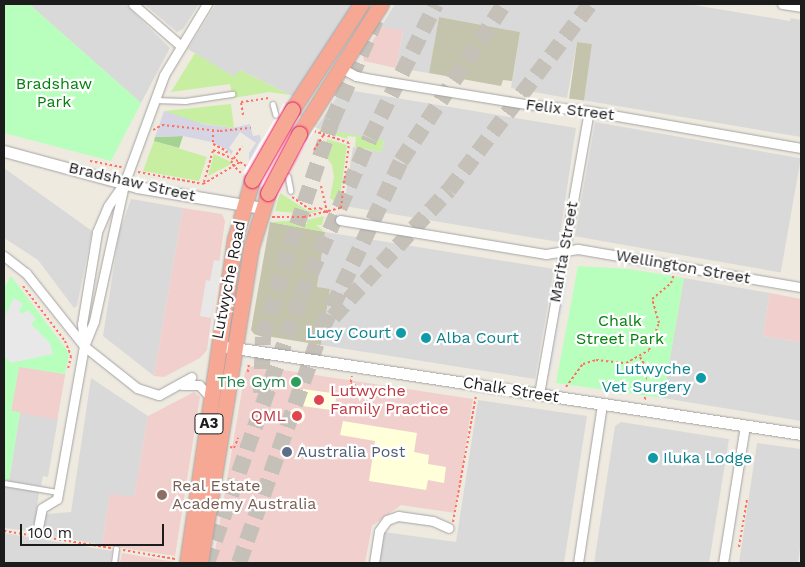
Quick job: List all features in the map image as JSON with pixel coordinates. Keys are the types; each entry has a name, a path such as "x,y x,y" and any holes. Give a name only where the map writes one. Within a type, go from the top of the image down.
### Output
{"highway":[{"name":"Lutwyche Road","path":"200,563 228,347 233,253 244,205 247,174 313,82 361,4"},
{"name":"Lutwyche Road","path":"182,561 213,400 228,347 251,248 266,213 268,193 281,164 310,125 341,68 381,4"}],"street":[{"path":"133,4 181,46"},
{"path":"35,533 42,508 57,499 84,346 94,321 124,184 166,70 207,4"},
{"path":"782,4 801,7"},
{"name":"Felix Street","path":"341,68 356,76 371,79 526,104 589,111 801,148"},
{"name":"Marita Street","path":"540,394 589,111"},
{"name":"Bradshaw Street","path":"4,151 124,184 244,205 266,213"},
{"path":"84,346 82,324 97,232 108,206 124,184"},
{"path":"340,220 546,254 564,251"},
{"name":"Wellington Street","path":"564,251 578,249 801,287"},
{"path":"4,256 26,273 84,346 148,393 159,395 182,385 192,377"},
{"name":"Chalk Street","path":"228,347 801,434"},
{"path":"182,385 201,386 213,400"},
{"path":"578,563 602,404"},
{"path":"723,563 745,426"},
{"path":"374,563 379,530 387,520 398,516 433,521 449,528"}],"lane":[{"path":"154,100 185,101 232,94"},
{"path":"273,101 276,115"},
{"path":"288,176 289,193"},
{"path":"4,483 58,492"},
{"path":"114,563 116,549"}],"path":[{"path":"243,115 240,102 273,101"},
{"path":"266,213 304,218 327,212 333,208 341,208 349,143 324,134 310,125"},
{"path":"154,130 162,126 213,130 251,128"},
{"path":"213,130 213,144 227,151 225,156"},
{"path":"314,150 324,134"},
{"path":"242,146 231,163 247,174"},
{"path":"204,182 213,150 240,162 247,174"},
{"path":"90,161 121,167"},
{"path":"136,172 204,182 240,162"},
{"path":"321,186 327,212"},
{"path":"289,193 309,208 320,208 327,212"},
{"path":"566,387 583,364 596,360 620,364 640,357 649,350 657,333 658,316 652,299 671,283 674,274"},
{"path":"19,280 65,340 71,356 68,369"},
{"path":"640,357 646,367 645,400"},
{"path":"248,372 250,362"},
{"path":"350,385 352,376"},
{"path":"456,517 476,396"},
{"path":"229,447 234,448 238,438"},
{"path":"739,547 746,499"},
{"path":"4,531 35,533 182,561"}],"shaded area":[{"path":"29,4 125,4 170,48 141,103"},
{"path":"144,4 199,4 183,29 177,32"},
{"path":"216,4 354,4 294,97 240,70 235,78 188,49"},
{"path":"395,4 688,4 790,21 791,18 801,20 801,137 582,100 591,44 577,42 567,98 511,88 520,32 439,17 429,73 396,68 403,31 381,27"},
{"path":"439,17 520,32 512,81 503,80 501,86 429,73"},
{"path":"381,27 403,30 396,68 364,61 363,56"},
{"path":"577,42 592,44 584,101 569,98"},
{"path":"342,89 576,128 559,242 344,206 353,147 381,152 384,141 316,128"},
{"path":"164,111 203,124 233,128 250,124 253,136 260,135 261,139 249,161 249,153 256,143 240,132 229,148 233,151 231,155 228,150 211,142 183,136 155,137"},
{"path":"595,122 801,158 781,273 575,236"},
{"path":"4,168 92,231 77,306 74,308 38,260 4,238"},
{"path":"131,199 183,208 154,376 103,336 119,233"},
{"path":"183,208 222,214 225,221 207,350 200,358 164,377 154,376"},
{"path":"270,222 325,232 317,287 330,289 321,345 254,334 251,330"},
{"path":"325,232 554,269 535,379 321,345 330,290 317,288"},
{"path":"214,260 220,261 211,318 200,316 206,280 210,281"},
{"path":"565,276 570,277 562,315 558,314"},
{"path":"684,278 770,293 763,336 801,342 801,421 663,398"},
{"path":"770,293 801,299 801,342 763,336"},
{"path":"14,298 23,304 19,310 22,314 28,310 36,319 31,324 50,343 53,354 11,363 4,356 4,317"},
{"path":"556,325 561,326 552,370 547,369"},
{"path":"19,366 65,374 57,419 11,411"},
{"path":"256,366 473,399 455,513 401,505 372,526 365,563 213,563 245,372 248,367"},
{"path":"91,378 148,416 134,498 110,494 102,545 45,535 40,530 42,518 46,514 71,512"},
{"name":"Lutwyche Family Practice","path":"303,389 337,394 334,411 301,406"},
{"path":"194,392 200,397 175,556 102,545 110,494 134,497 148,416"},
{"path":"478,400 587,416 564,563 379,563 384,532 456,542"},
{"name":"QML","path":"297,408 305,416 297,424 289,416"},
{"path":"20,412 58,418 48,477 43,476 41,486 9,481"},
{"path":"343,421 417,433 414,452 429,455 428,464 446,467 444,483 428,480 426,490 369,481 375,441 340,435"},
{"path":"621,422 729,439 709,563 594,563 615,426"},
{"path":"757,443 801,449 801,542 798,563 739,563"},
{"path":"4,487 39,492 34,529 28,531 4,528"},
{"path":"4,533 112,551 110,563 4,563"},
{"path":"122,553 175,562 175,563 120,563"}],"green space":[{"name":"Bradshaw Park","path":"4,4 29,4 141,103 111,161 4,133"},
{"path":"195,53 234,77 240,70 290,95 269,92 233,98 230,84 171,92"},
{"path":"231,104 234,128 186,121 164,111"},
{"path":"316,128 384,140 381,152 355,147 356,137 348,136 347,139"},
{"path":"183,136 179,148 154,141 155,137"},
{"path":"327,139 347,145 339,204 330,198 334,177 332,165 323,153"},
{"path":"154,141 207,157 199,181 143,171"},
{"path":"214,154 233,163 208,176"},
{"path":"280,193 308,211 321,210 308,214 275,211"},
{"path":"324,216 322,225 316,225 325,232 270,222 303,220 303,224 307,224 307,220"},
{"name":"Chalk Street Park","path":"578,266 629,269 684,278 663,398 556,383"},
{"path":"11,276 69,353 65,374 19,367 11,411 20,412 9,481 4,480 4,288"}],"pier":[{"path":"284,103 316,128 295,161 277,200 243,173"}],"tunnel":[{"path":"207,563 301,296 370,138 436,4"},
{"path":"239,563 322,329 401,161 504,4"},
{"path":"333,317 449,190 590,4"},
{"path":"261,393 263,337 297,225 332,121 376,20"}],"place":[{"name":"Lucy Court","path":"401,333"},
{"name":"Alba Court","path":"426,338"},
{"name":"Lutwyche Vet Surgery","path":"701,378"},
{"name":"The Gym","path":"296,382"},
{"name":"Lutwyche Family Practice","path":"319,400"},
{"name":"QML","path":"297,416"},
{"name":"Australia Post","path":"287,452"},
{"name":"Iluka Lodge","path":"653,458"},
{"name":"Real Estate Academy Australia","path":"162,495"}]}
